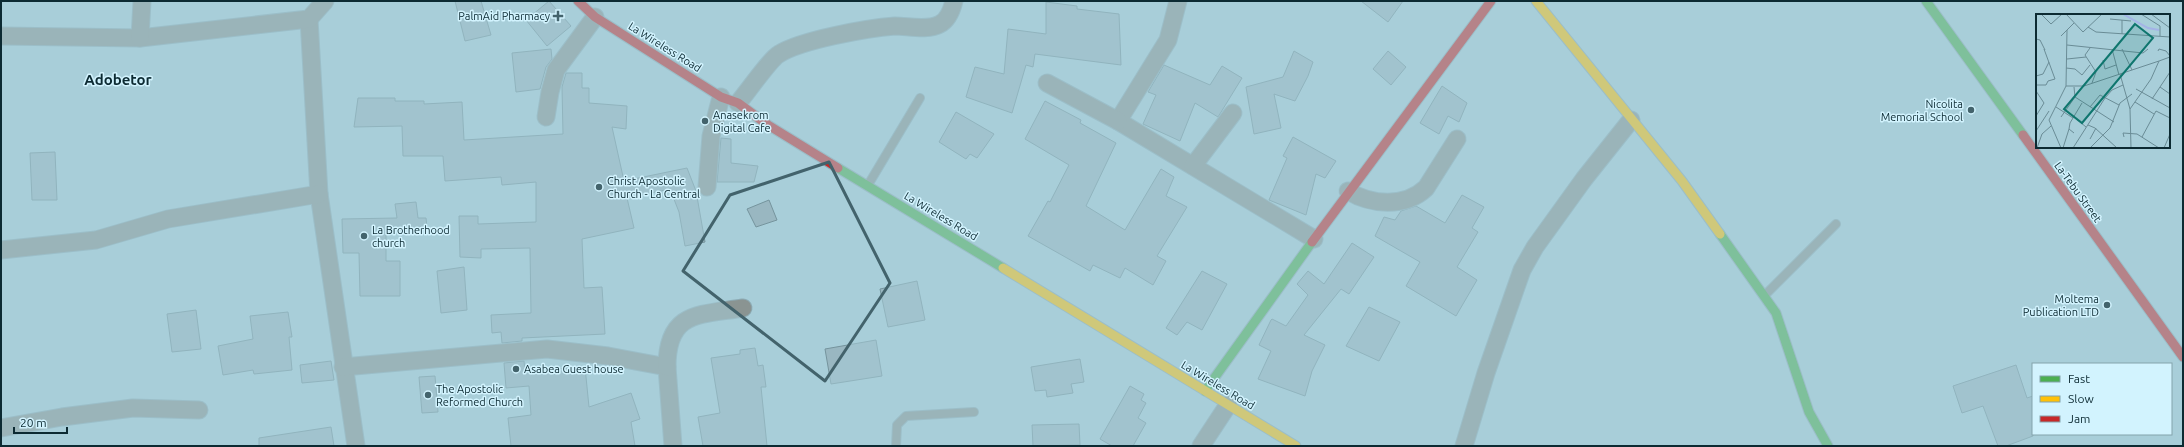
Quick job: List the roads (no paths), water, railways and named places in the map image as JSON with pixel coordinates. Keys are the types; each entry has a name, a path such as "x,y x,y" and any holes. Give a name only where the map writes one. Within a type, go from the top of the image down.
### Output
{"street":[{"path":"140,38 142,1"},
{"path":"1,36 140,38 309,19 325,1"},
{"name":"La Wireless Road","path":"578,1 595,17 721,97 738,104 867,185 1296,446"},
{"path":"738,104 778,54 812,41 868,30 894,26 931,27 940,24 948,17 954,1"},
{"path":"1118,121 1168,40 1178,1"},
{"path":"1205,391 1348,191 1491,1"},
{"name":"La-Tebu Street","path":"1926,1 2183,357"},
{"path":"1540,2 1632,120 1682,181 1765,295 1776,313 1809,412 1828,446"},
{"path":"546,117 550,92 556,70 595,17"},
{"path":"309,19 319,194 343,367 356,446"},
{"path":"1047,83 1118,121 1314,239"},
{"path":"707,187 711,136 721,97"},
{"path":"1194,166 1233,113"},
{"path":"1464,446 1486,373 1522,270 1535,247 1584,178 1632,120"},
{"path":"1348,191 1359,198 1388,203 1420,194 1426,188 1457,139"},
{"path":"2,255 96,240 168,218 319,194"},
{"path":"673,446 667,349 673,333 690,317 743,308"},
{"path":"343,367 547,349 608,356 667,367"},
{"path":"1201,446 1228,405"},
{"path":"1,428 62,417 133,408 199,410"}],"lane":[{"path":"867,185 920,98"},
{"path":"1765,295 1836,224"},
{"path":"896,446 897,426 906,416 974,412"}],"place":[{"name":"PalmAid Pharmacy","path":"558,16"},
{"name":"Nicolita Memorial School","path":"1971,110"},
{"name":"Anasekrom Digital Cafe","path":"705,121"},
{"name":"Christ Apostolic Church - La Central","path":"599,187"},
{"name":"La Brotherhood church","path":"364,236"},
{"name":"Moltema Publication LTD","path":"2107,305"},
{"name":"Asabea Guest house","path":"516,369"},
{"name":"The Apostolic Reformed Church","path":"428,395"}],"district":[{"name":"Adobetor","path":"118,79"}]}
